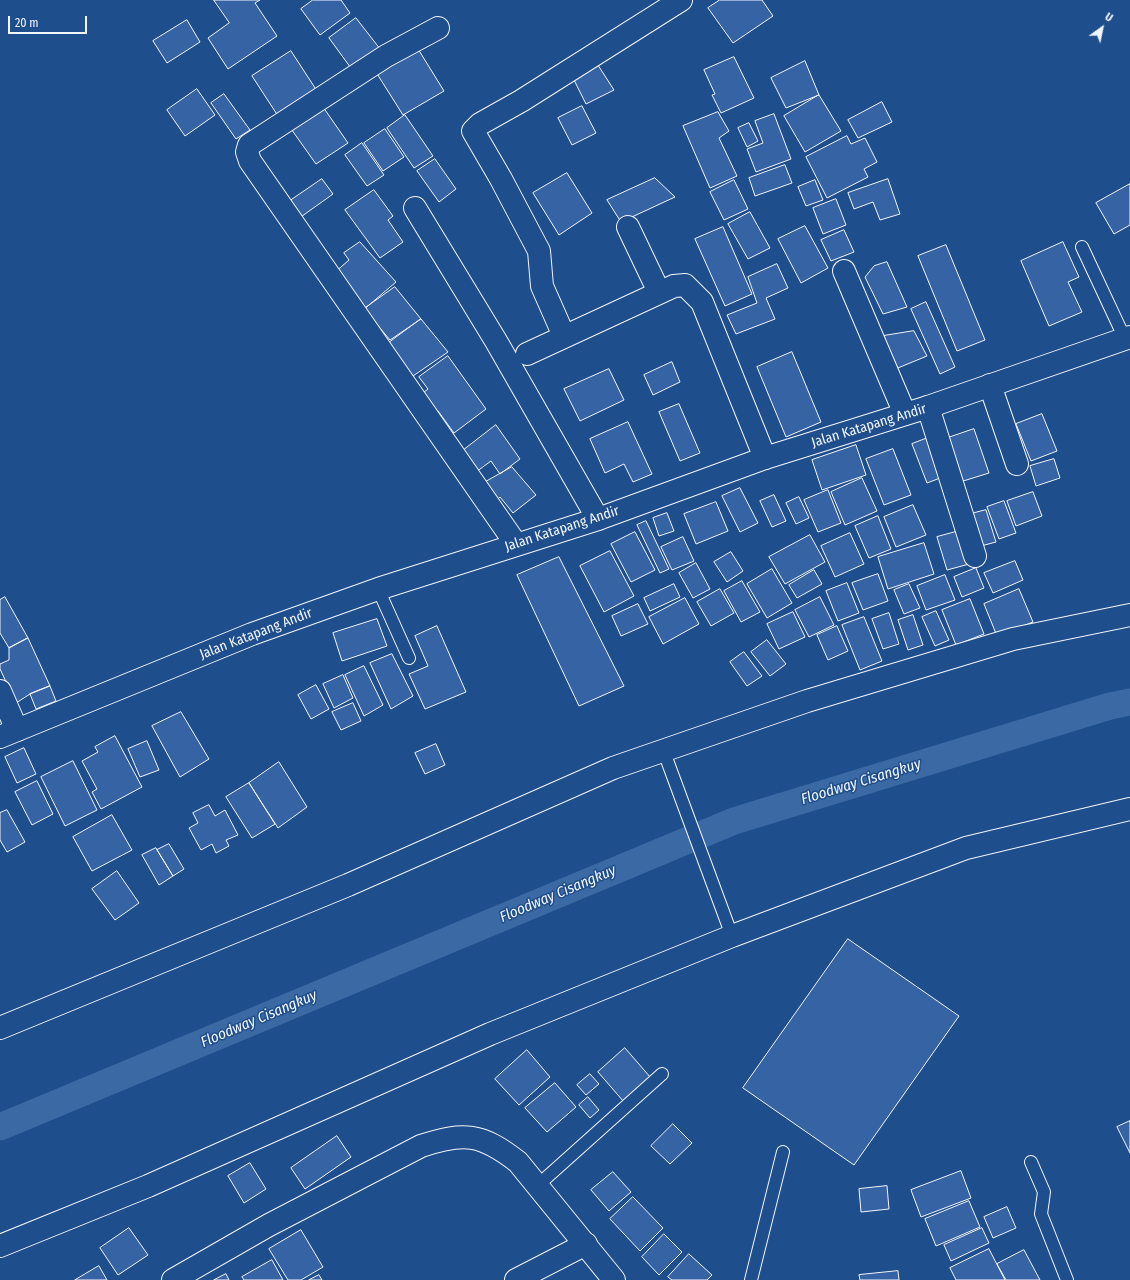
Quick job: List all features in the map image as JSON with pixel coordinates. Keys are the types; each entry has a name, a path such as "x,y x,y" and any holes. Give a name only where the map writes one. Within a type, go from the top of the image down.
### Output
{"street":[{"path":"564,336 542,286 539,251 501,179 473,131 480,124 521,101 655,7 681,0"},
{"path":"438,28 386,56 249,145 247,152 250,161 516,544"},
{"path":"415,208 496,341 598,519"},
{"path":"628,227 659,292"},
{"path":"844,271 905,414"},
{"path":"527,354 659,292 674,286 685,285 702,302 765,458"},
{"name":"Jalan Katapang Andir","path":"9,734 252,634 378,589 598,519 765,458 928,407 1128,338"},
{"path":"990,385 1017,464"},
{"path":"928,407 974,556"},
{"path":"0,1028 348,885 613,768 664,752 807,701 1005,641 1130,615"},
{"path":"0,691 9,734"},
{"path":"0,1246 148,1186 490,1034 732,936 966,848 1130,809"},
{"path":"173,1280 304,1207 421,1146 442,1139 463,1136 500,1148 518,1162 614,1280"},
{"path":"516,1280 586,1244"}],"lane":[{"path":"1082,247 1128,338"},
{"path":"378,589 409,658"},
{"path":"664,752 732,936"},
{"path":"537,1186 662,1074"},
{"path":"751,1280 783,1152"},
{"path":"1031,1162 1044,1192 1041,1214 1067,1280"}],"building":[{"path":"214,0 260,0 255,3 277,36 228,69 208,38 229,23"},
{"path":"313,0 341,0 350,13 320,35 301,9"},
{"path":"720,0 762,0 773,16 733,43 708,8"},
{"path":"356,18 384,54 356,75 329,38"},
{"path":"187,20 200,42 167,63 153,41"},
{"path":"415,44 444,91 403,115 374,69"},
{"path":"291,51 319,94 280,119 252,76"},
{"path":"734,57 754,98 721,113 712,95 715,94 704,70"},
{"path":"805,61 819,95 786,108 771,78"},
{"path":"596,62 614,90 586,104 572,76"},
{"path":"197,89 215,115 185,136 167,110"},
{"path":"224,94 250,130 236,139 211,103"},
{"path":"819,95 841,131 805,152 784,116"},
{"path":"882,102 892,122 858,138 848,120"},
{"path":"321,104 348,143 316,164 289,126"},
{"path":"582,106 596,133 572,145 558,118"},
{"path":"718,112 729,131 719,138 737,176 710,188 683,126"},
{"path":"774,114 791,159 756,172 747,149 763,143 755,121"},
{"path":"405,115 433,156 414,168 387,128"},
{"path":"749,123 758,141 747,147 738,128"},
{"path":"385,129 404,157 383,171 364,143"},
{"path":"847,136 851,144 865,138 877,162 864,169 868,177 827,198 806,157"},
{"path":"362,143 384,175 367,186 345,155"},
{"path":"435,159 456,189 439,202 417,171"},
{"path":"785,165 792,183 755,196 749,178"},
{"path":"567,173 592,213 559,235 533,193"},
{"path":"655,178 675,197 621,222 607,200"},
{"path":"322,179 333,194 298,219 287,203"},
{"path":"888,179 900,214 880,220 873,202 854,209 848,193"},
{"path":"734,180 748,209 724,220 710,192"},
{"path":"815,180 823,200 806,206 798,187"},
{"path":"1130,184 1130,225 1114,234 1096,203"},
{"path":"374,190 393,216 388,220 403,242 380,258 345,210"},
{"path":"836,199 846,225 823,234 813,208"},
{"path":"750,212 770,248 748,259 728,224"},
{"path":"805,226 828,268 801,283 778,239"},
{"path":"723,227 752,294 725,306 695,239"},
{"path":"844,230 854,252 831,261 821,240"},
{"path":"360,242 396,282 362,311 334,273 349,260 344,253"},
{"path":"1063,242 1079,277 1068,282 1082,312 1049,326 1021,261"},
{"path":"946,245 985,340 957,351 918,256"},
{"path":"887,262 907,307 883,314 865,277 874,266"},
{"path":"777,264 788,288 766,298 775,319 736,334 727,315 757,303 748,277"},
{"path":"395,287 421,319 390,340 364,309"},
{"path":"926,302 955,367 940,374 911,309"},
{"path":"421,319 448,352 410,378 386,345"},
{"path":"914,331 927,356 893,370 877,337"},
{"path":"792,352 821,422 786,437 757,367"},
{"path":"448,356 486,409 454,433 438,411 433,415 419,396 428,389 419,377"},
{"path":"672,362 680,382 653,395 644,375"},
{"path":"609,369 624,400 580,421 564,389"},
{"path":"679,404 700,453 680,461 659,412"},
{"path":"1042,414 1057,451 1031,461 1016,424"},
{"path":"628,422 652,474 633,482 624,464 605,473 590,439"},
{"path":"496,425 520,459 500,474 491,461 476,472 460,453"},
{"path":"974,429 989,473 960,482 945,439"},
{"path":"933,436 948,475 927,483 912,444"},
{"path":"856,445 866,475 822,490 812,460"},
{"path":"893,449 911,495 884,505 866,459"},
{"path":"1054,459 1060,478 1036,486 1030,466"},
{"path":"512,467 536,495 513,513 500,497 495,502 482,484"},
{"path":"862,478 877,511 845,525 831,492"},
{"path":"740,488 758,523 740,532 722,496"},
{"path":"828,490 841,523 818,532 804,500"},
{"path":"1033,492 1042,516 1016,526 1007,501"},
{"path":"774,495 786,521 772,527 760,501"},
{"path":"799,497 809,518 796,524 786,503"},
{"path":"1004,501 1016,533 999,539 987,507"},
{"path":"716,502 728,531 696,544 684,514"},
{"path":"913,505 926,535 896,547 884,517"},
{"path":"986,510 996,542 977,547 967,515"},
{"path":"667,513 674,531 659,536 653,518"},
{"path":"878,516 891,549 869,558 855,526"},
{"path":"646,521 669,569 660,573 637,525"},
{"path":"963,530 973,563 947,570 937,537"},
{"path":"635,532 655,570 631,582 611,544"},
{"path":"850,533 864,564 835,577 821,546"},
{"path":"810,535 825,562 785,584 769,557"},
{"path":"683,537 694,561 672,570 661,547"},
{"path":"924,543 934,574 888,589 878,557"},
{"path":"610,551 634,596 604,612 580,566"},
{"path":"731,552 743,571 727,582 714,562"},
{"path":"559,557 624,686 579,706 517,575"},
{"path":"1015,561 1023,580 993,593 984,573"},
{"path":"696,563 710,589 693,598 679,573"},
{"path":"976,568 984,588 962,597 954,577"},
{"path":"772,569 792,603 767,618 747,584"},
{"path":"814,570 822,584 797,598 789,585"},
{"path":"878,574 888,601 863,610 852,583"},
{"path":"945,575 955,600 926,610 917,586"},
{"path":"742,581 760,612 741,622 724,591"},
{"path":"847,583 859,613 838,621 826,591"},
{"path":"674,584 680,597 650,611 644,598"},
{"path":"909,584 920,608 904,614 894,590"},
{"path":"720,589 734,613 711,626 697,602"},
{"path":"1019,589 1033,622 997,636 984,604"},
{"path":"5,597 28,638 9,648 0,633 0,600"},
{"path":"820,597 834,625 809,637 795,610"},
{"path":"685,598 699,624 663,644 649,617"},
{"path":"970,599 984,634 956,645 942,610"},
{"path":"638,604 648,624 621,636 612,616"},
{"path":"936,611 949,640 935,646 922,617"},
{"path":"793,612 805,637 779,649 767,624"},
{"path":"889,613 899,644 883,649 872,619"},
{"path":"913,615 923,645 908,650 898,620"},
{"path":"864,617 882,661 860,670 842,625"},
{"path":"377,619 387,646 342,661 333,633"},
{"path":"437,626 466,692 425,709 409,674 428,666 415,636"},
{"path":"837,626 848,651 828,660 817,635"},
{"path":"28,638 50,686 30,694 16,703 0,669 0,664 9,660 9,648"},
{"path":"767,640 786,664 770,676 751,652"},
{"path":"744,652 762,676 747,686 730,662"},
{"path":"392,654 413,696 391,709 370,663"},
{"path":"364,666 383,705 364,716 345,675"},
{"path":"343,675 353,698 334,708 323,684"},
{"path":"316,685 329,709 311,719 298,695"},
{"path":"50,686 56,701 36,709 30,694"},
{"path":"353,703 361,721 341,730 332,712"},
{"path":"181,712 209,759 180,777 152,726"},
{"path":"115,736 142,787 101,809 92,792 97,789 82,761 98,752 95,747"},
{"path":"147,741 159,770 140,777 128,749"},
{"path":"436,744 445,765 425,774 415,753"},
{"path":"24,748 36,774 17,783 5,757"},
{"path":"73,761 97,810 65,826 41,777"},
{"path":"279,762 307,807 278,828 249,783"},
{"path":"37,781 53,814 32,825 15,792"},
{"path":"249,783 275,824 252,838 226,797"},
{"path":"209,805 215,816 225,810 238,835 226,840 229,846 216,853 212,844 201,850 189,828 198,823 193,813"},
{"path":"7,810 25,842 7,852 0,840 0,813"},
{"path":"112,815 132,850 92,871 73,837"},
{"path":"169,844 184,869 173,876 157,850"},
{"path":"156,848 173,876 159,885 142,855"},
{"path":"117,871 139,903 115,920 92,889"},
{"path":"848,939 959,1016 854,1165 743,1088"},
{"path":"625,1048 651,1078 624,1102 598,1072"},
{"path":"527,1050 550,1077 519,1105 495,1079"},
{"path":"590,1074 599,1084 586,1095 577,1085"},
{"path":"555,1083 576,1107 547,1132 525,1108"},
{"path":"588,1097 599,1110 590,1118 579,1105"},
{"path":"1130,1121 1130,1153 1117,1127"},
{"path":"673,1124 692,1143 670,1164 651,1146"},
{"path":"337,1136 351,1157 305,1189 291,1168"},
{"path":"250,1163 266,1189 244,1203 228,1176"},
{"path":"961,1171 971,1198 921,1217 911,1190"},
{"path":"613,1172 631,1192 609,1211 591,1190"},
{"path":"887,1186 889,1209 861,1212 859,1189"},
{"path":"633,1197 663,1228 640,1251 610,1219"},
{"path":"969,1201 980,1227 936,1246 925,1219"},
{"path":"1007,1207 1016,1228 993,1238 984,1217"},
{"path":"129,1228 148,1255 118,1275 100,1248"},
{"path":"982,1228 989,1243 951,1261 944,1245"},
{"path":"301,1230 323,1267 301,1280 288,1280 269,1249"},
{"path":"664,1234 682,1252 659,1275 642,1257"},
{"path":"989,1249 1005,1280 956,1280 950,1268"},
{"path":"1024,1250 1040,1280 1006,1280 997,1264"},
{"path":"689,1254 712,1275 707,1280 672,1280 668,1277"},
{"path":"272,1260 283,1280 244,1280 242,1277"},
{"path":"99,1266 107,1280 75,1280"},
{"path":"898,1271 899,1280 860,1280 859,1275"},
{"path":"226,1274 229,1280 214,1280"},
{"path":"319,1275 322,1280 309,1280"}],"waterway":[{"name":"Floodway Cisangkuy","path":"0,1127 734,821 1110,706 1130,702"}]}
